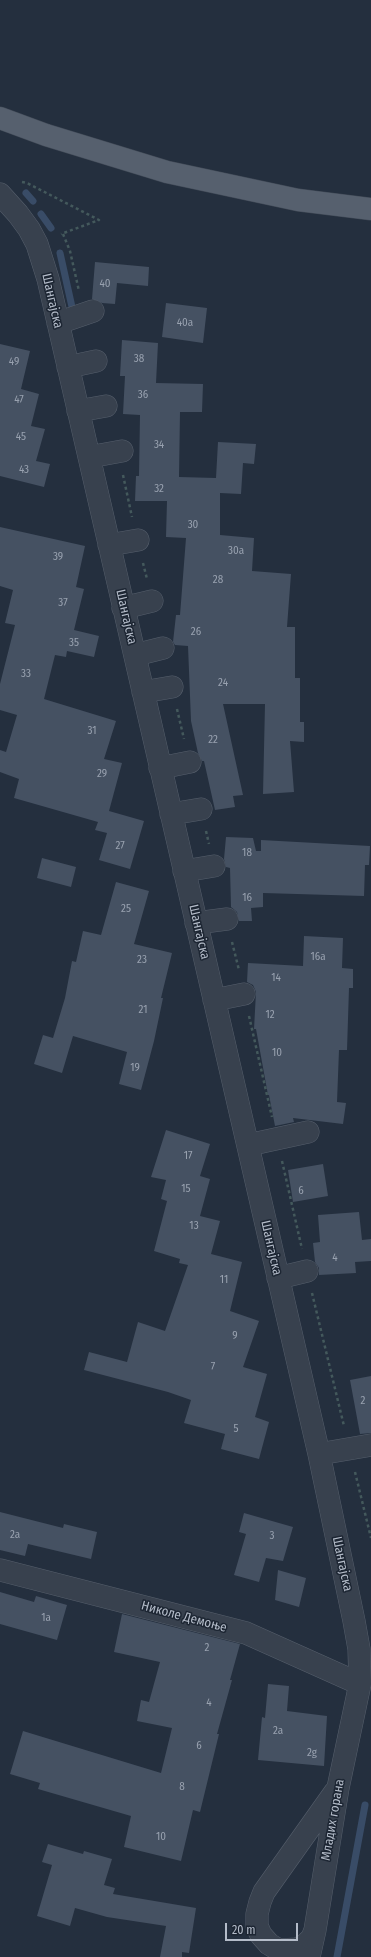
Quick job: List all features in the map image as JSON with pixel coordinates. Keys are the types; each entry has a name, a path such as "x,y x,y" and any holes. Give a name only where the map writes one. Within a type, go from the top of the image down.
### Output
{"main road":[{"path":"0,118 96,151 167,172 298,200 371,210"}],"street":[{"name":"Шангајска","path":"0,194 18,214 37,244 48,280 319,1454 359,1649 360,1684"},
{"path":"58,323 93,311"},
{"path":"68,367 96,360"},
{"path":"78,411 106,406"},
{"path":"89,457 122,451"},
{"path":"109,546 138,540"},
{"path":"123,608 152,601"},
{"path":"134,655 163,648"},
{"path":"143,692 172,687"},
{"path":"160,768 190,762"},
{"path":"171,814 201,809"},
{"path":"184,871 214,866"},
{"path":"196,923 227,919"},
{"path":"214,1000 244,994"},
{"path":"248,1145 308,1132"},
{"path":"278,1278 307,1271"},
{"path":"319,1454 371,1445"},
{"name":"Николе Демоње","path":"0,1570 246,1633 360,1684"},
{"name":"Младих горана","path":"309,1957 315,1930 338,1788 360,1684"},
{"path":"315,1930 312,1938 306,1945 297,1949 279,1950 269,1944 261,1935 257,1926 257,1914 264,1892 338,1788"}],"path":[{"path":"20,182 27,183 99,220 37,244"},
{"path":"62,234 70,251"}],"building":[{"path":"95,262 149,267 148,286 117,283 115,304 102,303 92,299"},
{"path":"166,303 207,308 203,343 162,337"},
{"path":"122,340 158,343 156,383 203,384 202,412 180,412 179,477 216,478 218,442 256,444 254,464 243,463 241,494 220,493 220,535 254,538 252,571 291,574 287,627 295,627 295,678 300,678 300,722 304,722 304,742 290,741 294,792 263,794 265,704 223,704 243,795 233,796 235,807 215,810 204,761 202,761 198,753 191,721 188,646 175,645 173,642 176,615 180,615 186,538 166,537 167,501 135,501 136,476 139,476 140,415 123,414 125,376 120,376"},
{"path":"0,344 30,351 21,389 39,394 31,426 45,429 36,461 50,464 44,487 0,476"},
{"path":"0,527 85,546 76,587 84,589 74,630 99,636 94,657 67,651 66,657 55,655 44,699 116,721 104,759 122,763 109,811 144,821 130,869 99,860 107,833 95,830 98,822 14,798 19,779 0,772 0,750 6,752 17,715 0,710 0,684 15,625 5,623 13,590 0,586"},
{"path":"226,837 253,838 256,851 261,851 261,840 370,846 369,865 365,865 364,896 263,893 263,907 251,908 252,921 239,921 237,912 231,907 230,868 226,867 224,859"},
{"path":"42,858 76,867 71,887 37,878"},
{"path":"116,882 149,891 134,944 172,953 161,998 163,998 154,1041 141,1090 119,1084 127,1052 73,1036 62,1073 34,1064 43,1035 53,1038 65,998 72,961 76,962 83,931 101,935"},
{"path":"304,936 343,938 342,968 353,969 353,988 349,988 347,1050 339,1050 337,1102 346,1103 343,1124 293,1118 294,1122 275,1126 256,1029 254,1029 256,992 253,985 247,982 248,963 303,966"},
{"path":"166,1130 210,1144 200,1176 210,1179 200,1216 220,1221 211,1254 242,1262 230,1311 259,1321 243,1367 267,1374 255,1417 269,1422 259,1459 221,1449 225,1434 184,1423 191,1400 168,1392 84,1370 89,1352 127,1362 138,1322 165,1331 188,1265 179,1263 180,1259 154,1251 167,1201 161,1199 166,1180 151,1177"},
{"path":"323,1164 328,1196 293,1202 288,1170"},
{"path":"359,1212 362,1240 371,1239 371,1261 355,1262 356,1273 319,1275 319,1268 315,1262 313,1243 320,1242 318,1215"},
{"path":"371,1376 371,1433 360,1434 350,1380"},
{"path":"0,1512 63,1528 64,1524 97,1532 91,1559 28,1544 25,1556 0,1550"},
{"path":"244,1513 293,1527 283,1561 266,1558 259,1582 234,1575 246,1534 239,1532"},
{"path":"278,1570 306,1578 299,1607 275,1600"},
{"path":"0,1592 34,1602 36,1596 67,1605 57,1640 0,1624"},
{"path":"122,1614 240,1644 217,1734 219,1734 200,1812 193,1810 181,1861 124,1847 131,1816 38,1789 40,1783 10,1774 23,1731 161,1773 172,1728 137,1721 141,1700 149,1702 160,1662 114,1652"},
{"path":"268,1684 289,1686 287,1711 327,1716 324,1766 258,1760 262,1717 265,1718"},
{"path":"48,1844 83,1854 84,1851 112,1859 104,1885 115,1888 113,1894 196,1908 189,1953 182,1952 182,1957 160,1957 166,1926 107,1917 75,1908 70,1926 37,1916 52,1865 42,1862"}],"waterway":[{"path":"26,193 33,201"},
{"path":"41,214 51,228"},
{"path":"60,253 72,307"},
{"path":"337,1957 365,1805"}]}
